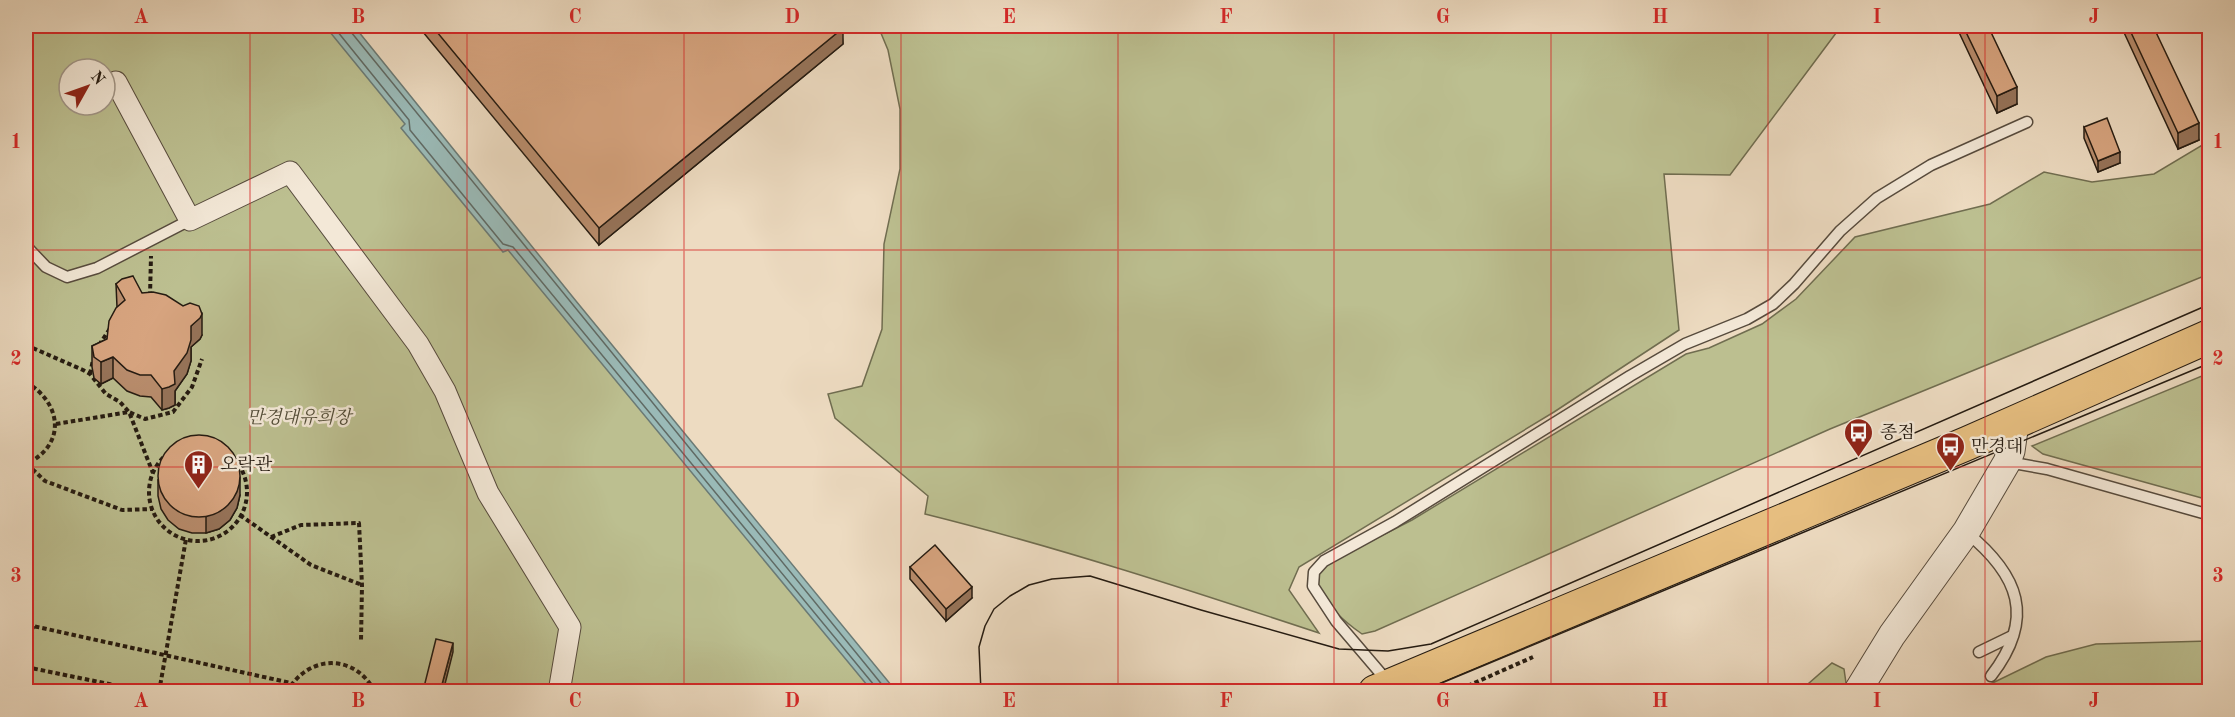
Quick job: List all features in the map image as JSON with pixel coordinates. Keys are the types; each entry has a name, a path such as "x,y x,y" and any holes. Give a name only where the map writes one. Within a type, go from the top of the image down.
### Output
{"main road":[{"path":"1383,688 2015,423 2210,336"}],"street":[{"path":"117,84 190,220 290,172 418,344 445,391 488,493 570,627 559,692"},
{"path":"1857,692 1892,635 1966,532 2007,462 2015,423"}],"lane":[{"path":"1383,688 1313,586 1314,572 1324,561 1395,522 1685,344 1747,320 1773,304 1794,284 1840,231 1877,198 1931,165 2027,122"},
{"path":"26,246 46,267 67,277 97,268 190,220"},
{"path":"2007,462 2047,469 2210,515"},
{"path":"1966,532 2005,571 2014,587 2018,607 2017,623 2012,636 2001,663 1991,676"},
{"path":"1978,652 2012,636"}],"path":[{"path":"150,302 152,240"},
{"path":"96,350 109,329 118,321"},
{"path":"26,345 90,374 106,394 120,402 129,412 153,474"},
{"path":"90,374 94,358"},
{"path":"56,424 129,412 145,419 173,412 192,387 202,360"},
{"path":"26,382 35,388 52,407 56,424 53,441 42,455 26,464 45,481 122,510 153,509"},
{"path":"191,443 210,444 227,452 240,466 246,484 246,504 237,521 224,534 206,540 186,539 169,531 156,517 149,499 150,480 153,474 159,463 172,450 191,443"},
{"path":"240,515 311,565 362,585"},
{"path":"271,537 301,525 359,523 362,585 361,641"},
{"path":"159,692 186,539"},
{"path":"26,615 33,626 26,667 148,692"},
{"path":"33,626 291,683"},
{"path":"287,692 291,683 309,668 332,663 355,668 364,675 375,692"}],"green space":[{"name":"만경대유희장","path":"26,26 331,26 876,691 26,691"},
{"path":"878,26 1836,26 1839,29 1730,175 1664,174 1679,330 1554,412 1299,567 1289,590 1319,633 1074,555 925,514 928,496 835,418 828,394 862,386 882,329 884,244 900,169 900,109 888,50"},
{"path":"2209,141 2209,274 1830,429 1375,631 1362,634 1356,630 1336,612 1321,592 1318,571 1328,563 1412,520 1686,354 1709,348 1762,324 1796,299 1855,237 1990,204 2044,172 2092,182 2154,174"},
{"path":"2209,373 2209,500 2043,454 2032,446"},
{"path":"2209,641 2209,691 1976,691 2046,657 2096,644"},
{"path":"1832,663 1844,669 1846,683 1840,691 1800,691"}],"water":[{"path":"325,26 354,26 896,691 872,691 508,250 503,252 401,128 405,124"}],"building":[{"path":"432,26 841,26 843,28 599,228"},
{"path":"1963,26 1988,26 2017,87 1997,96"},
{"path":"2128,26 2153,26 2199,123 2178,133"},
{"path":"2107,118 2120,152 2098,161 2084,127"},
{"path":"133,276 142,293 153,292 166,295 183,306 190,303 199,306 202,314 191,326 191,340 187,353 174,371 175,384 169,387 162,389 151,375 140,375 127,370 113,357 101,362 94,357 92,346 107,339 109,321 116,308 125,300 116,284 122,279"},
{"name":"오락관","path":"199,435 215,438 228,447 237,460 240,476 237,492 228,505 215,514 199,517 183,514 170,505 161,492 158,476 161,460 170,447 183,438"},
{"path":"935,545 972,587 946,609 910,567"},
{"path":"436,639 453,643 440,692 424,692 423,691"}],"tram line":[{"path":"981,692 979,647 985,626 994,609 1029,585 1052,579 1090,576 1339,649 1388,651 1431,644 2210,304"},
{"path":"1420,692 2210,363"}],"place":[{"name":"종점","path":"1859,458"},
{"name":"만경대","path":"1950,472"},
{"name":"오락관","path":"199,490"}]}
